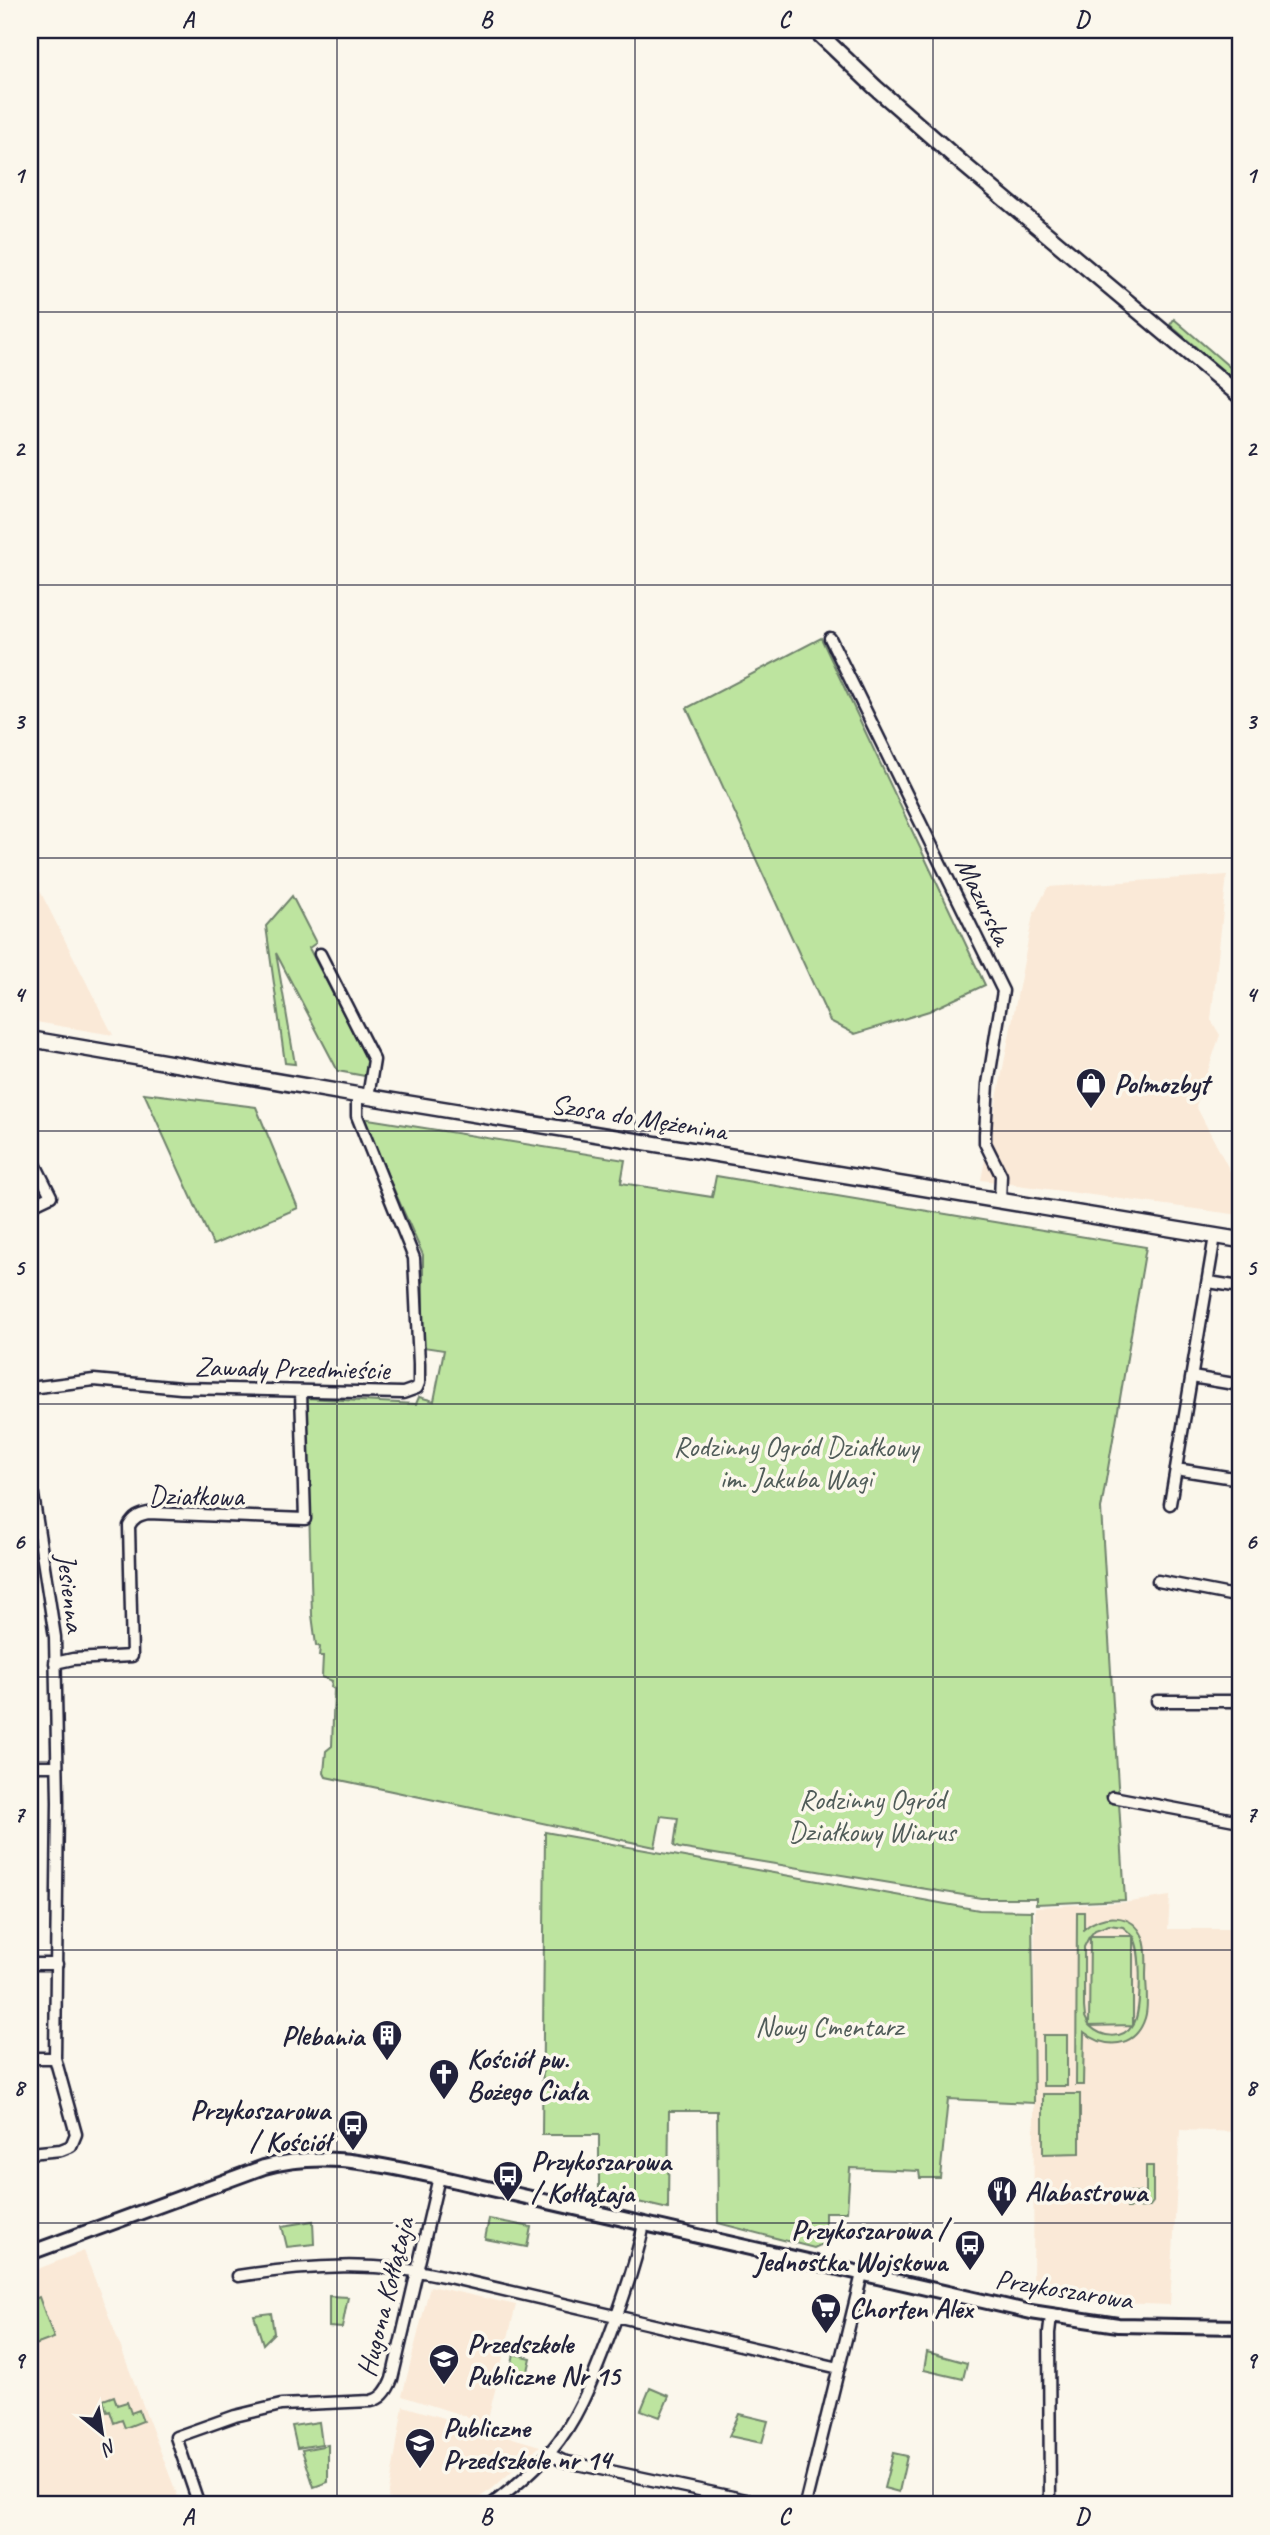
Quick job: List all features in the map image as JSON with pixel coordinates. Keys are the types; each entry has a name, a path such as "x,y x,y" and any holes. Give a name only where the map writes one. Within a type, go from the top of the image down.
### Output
{"main road":[{"path":"815,30 838,54 936,141 1240,396"},
{"name":"Szosa do Mężenina","path":"30,1039 1240,1240"}],"street":[{"name":"Mazurska","path":"830,638 1003,991 988,1084 985,1134 985,1143 1001,1175 1000,1201"},
{"path":"320,954 374,1060 362,1096"},
{"name":"Zawady Przedmieście","path":"30,1388 94,1380 181,1388 301,1392 403,1393 413,1390 419,1383 414,1258 356,1116 362,1096"},
{"path":"30,1154 51,1196 30,1206"},
{"path":"1170,1504 1215,1236"},
{"path":"1209,1282 1240,1287"},
{"path":"1192,1377 1240,1385"},
{"name":"Działkowa","path":"55,1663 73,1659 132,1656 129,1526 139,1515 148,1513 305,1520 301,1392"},
{"path":"1176,1469 1240,1479"},
{"name":"Jesienna","path":"30,1476 52,1611 55,1663 55,2058 76,2134 71,2146 61,2150 30,2153"},
{"path":"1158,1581 1240,1597"},
{"path":"1157,1701 1240,1701"},
{"path":"30,1766 56,1766"},
{"path":"1113,1797 1240,1821"},
{"path":"30,1964 57,1964"},
{"path":"30,2058 55,2058"},
{"name":"Przykoszarowa","path":"30,2253 249,2172 285,2162 314,2158 344,2159 439,2177 1051,2316 1118,2325 1240,2328"},
{"name":"Hugona Kołłątaja","path":"199,2505 176,2437 235,2416 281,2405 362,2402 381,2397 388,2390 439,2177"},
{"path":"491,2505 515,2487 549,2454 573,2420 590,2386 617,2316 644,2224"},
{"path":"238,2276 339,2265 416,2271 839,2368"},
{"path":"805,2505 862,2274"},
{"path":"1050,2505 1051,2316"},
{"path":"549,2454 563,2461 770,2505"}],"shaded area":[{"path":"1227,875 1211,1020 1220,1035 1196,1106 1230,1171 1240,1172 1240,1215 981,1180 1033,915 1048,887"},
{"path":"40,891 113,1035 30,1021 30,896"},
{"path":"1170,1896 1168,1929 1240,1929 1240,2132 1180,2130 1170,2305 1033,2296 1035,1907 1130,1902"},
{"path":"84,2251 181,2505 30,2505 30,2272"},
{"path":"430,2286 516,2305 487,2423 402,2396"},
{"path":"403,2406 540,2446 492,2489 468,2505 414,2505 388,2498"}],"green space":[{"path":"1174,319 1240,376 1240,385 1170,325"},
{"path":"821,638 985,985 929,1011 855,1034 830,1021 687,708"},
{"path":"292,896 316,943 309,948 368,1061 365,1076 338,1071 276,953 295,1064 285,1063 266,926"},
{"path":"144,1093 256,1107 298,1208 213,1245"},
{"name":"Rodzinny Ogród Działkowy im. Jakuba Wagi","path":"362,1118 625,1160 621,1183 712,1197 716,1176 1146,1247 1101,1509 1125,1900 1036,1904 1036,1898 981,1898 679,1848 674,1846 678,1818 661,1816 655,1847 326,1777 326,1751 332,1746 334,1689 331,1687 332,1681 322,1677 323,1656 319,1656 320,1647 316,1645 312,1615 306,1398 416,1404 419,1397 434,1401 444,1350 423,1347 423,1255"},
{"name":"Nowy Cmentarz","path":"545,1832 979,1910 1032,1911 1034,2103 948,2099 940,2178 920,2178 919,2171 850,2168 847,2212 825,2212 825,2243 814,2248 718,2223 717,2111 669,2111 668,2209 604,2194 599,2188 599,2135 542,2135"},
{"path":"1077,1912 1084,1912 1084,1929 1099,1920 1116,1918 1132,1923 1138,1929 1145,1942 1147,2008 1140,2028 1127,2041 1110,2043 1092,2038 1084,2032 1083,2085 1076,2085","holes":["1109,1925 1123,1927 1133,1936 1090,1936 1095,1930","1089,1937 1089,2025 1084,2007 1084,1947","1133,1937 1138,1953 1140,1980 1138,2007 1133,2025","1132,2025 1123,2033 1112,2036 1100,2033 1090,2026"]},
{"path":"1043,2035 1067,2035 1067,2086 1043,2086"},
{"path":"1043,2094 1080,2094 1080,2153 1043,2154"},
{"path":"1146,2166 1153,2166 1153,2202 1149,2207 1127,2208 1127,2192 1146,2192"},
{"path":"489,2219 531,2227 527,2247 485,2239"},
{"path":"313,2221 314,2244 287,2247 282,2226"},
{"path":"329,2296 348,2297 342,2328 329,2327"},
{"path":"39,2297 54,2338 30,2347 30,2301"},
{"path":"271,2313 274,2333 263,2344 254,2315"},
{"path":"927,2352 967,2363 963,2379 924,2370"},
{"path":"514,2354 531,2358 527,2375 510,2371"},
{"path":"650,2388 669,2396 660,2417 641,2410"},
{"path":"114,2396 117,2405 127,2402 131,2413 139,2410 143,2421 125,2428 122,2420 114,2423 103,2400"},
{"path":"739,2414 768,2421 762,2443 729,2436"},
{"path":"319,2422 322,2444 297,2448 292,2426"},
{"path":"328,2445 328,2482 314,2487 302,2450"},
{"path":"893,2453 907,2456 899,2492 884,2488"}],"place":[{"name":"Polmozbyt","path":"1091,1110"},
{"name":"Plebania","path":"387,2062"},
{"name":"Kościół pw. Bożego Ciała","path":"444,2101"},
{"name":"Przykoszarowa / Kościół","path":"353,2152"},
{"name":"Przykoszarowa / Kołłątaja","path":"508,2203"},
{"name":"Alabastrowa","path":"1002,2218"},
{"name":"Przykoszarowa / Jednostka Wojskowa","path":"970,2272"},
{"name":"Chorten Alex","path":"826,2335"},
{"name":"Przedszkole Publiczne Nr 15","path":"444,2386"},
{"name":"Publiczne Przedszkole nr 14","path":"420,2470"}],"park label":[{"name":"Rodzinny Ogród Działkowy Wiarus","path":"872,1815"}]}
